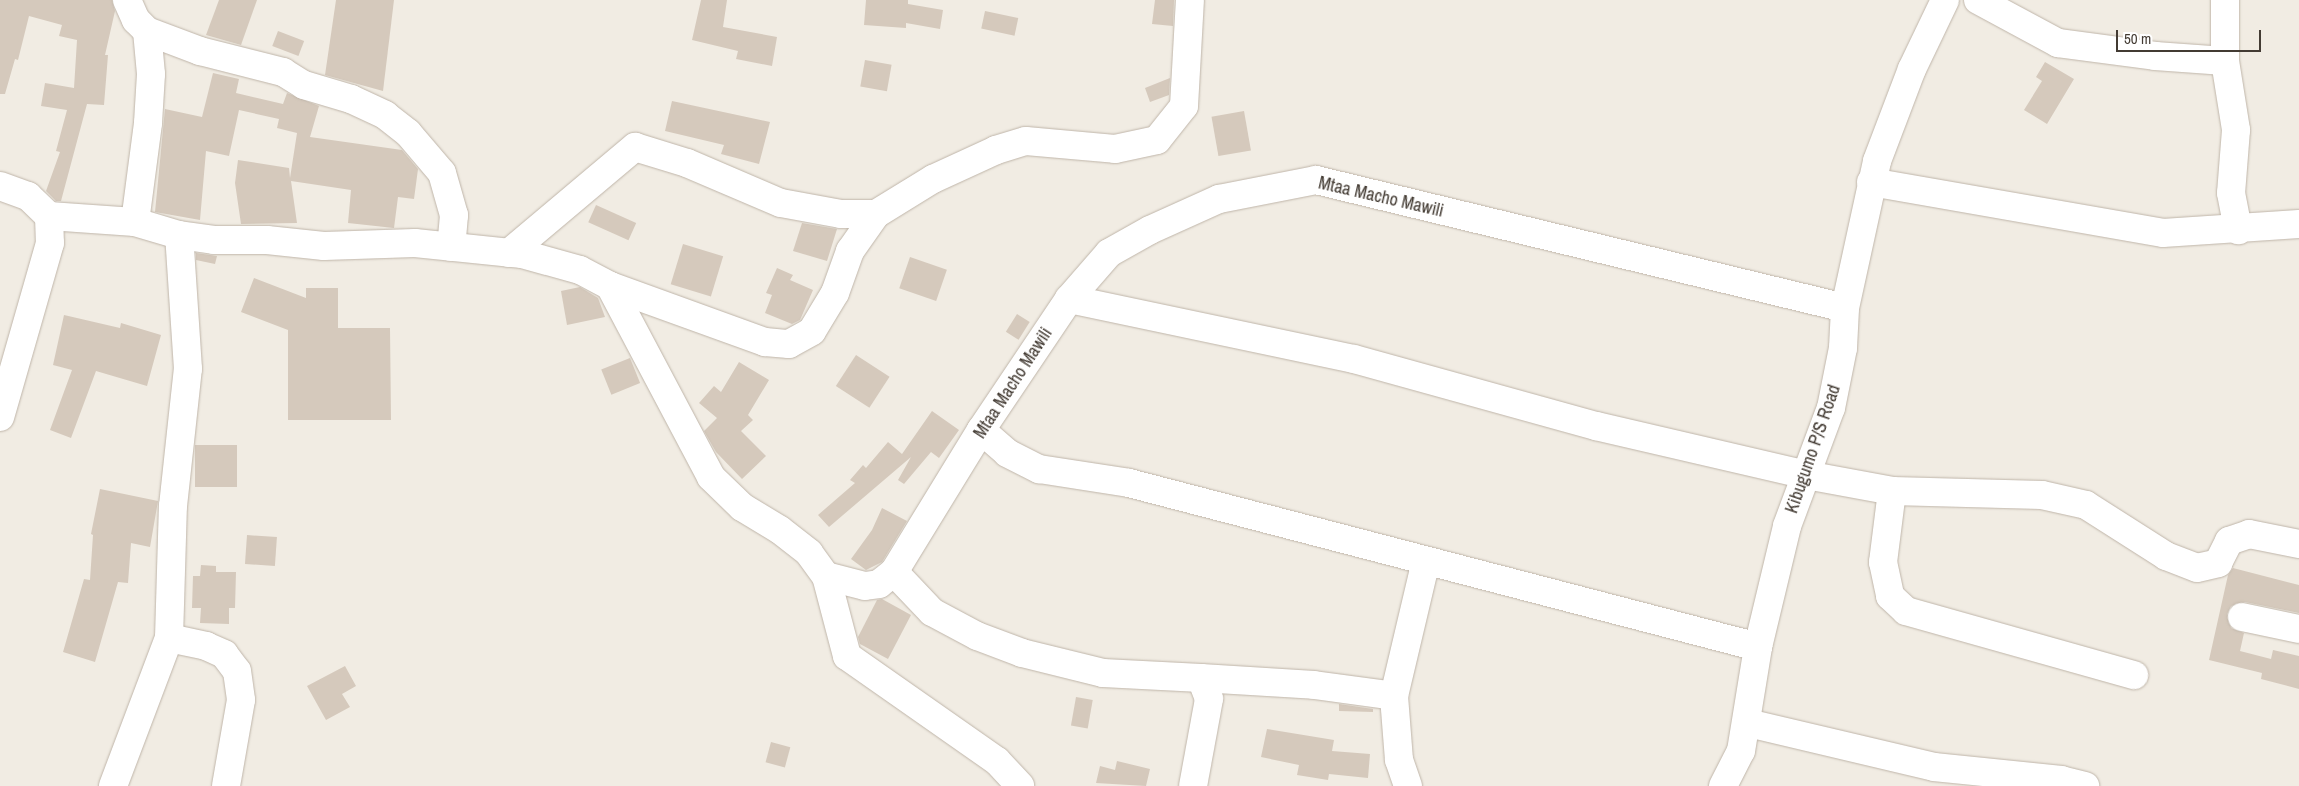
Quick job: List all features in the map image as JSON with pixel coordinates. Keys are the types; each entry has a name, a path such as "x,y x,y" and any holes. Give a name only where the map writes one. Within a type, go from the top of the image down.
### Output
{"street":[{"path":"127,0 136,20 147,31 200,51 283,72 304,85 351,99 385,115 408,133 442,173 454,215 451,247"},
{"path":"0,186 28,196 49,216 135,222 179,234 214,240 267,240 324,246 375,243 451,247 509,253 549,260 580,270 610,286 765,342 789,344 812,331 835,293 850,251 876,214 933,179 996,150 1026,141 1114,149 1157,140 1184,106 1190,0"},
{"name":"Kibugumo P/S Road","path":"1723,786 1741,750 1748,723 1758,647 1787,526 1831,408 1843,348 1845,308 1871,182 1912,69 1945,0"},
{"path":"1978,0 2058,43 2155,56 2225,61"},
{"path":"2225,0 2225,61 2236,130 2231,193 2238,230"},
{"path":"135,222 150,83 147,31"},
{"path":"509,253 635,147 686,163 781,203 841,214 876,214"},
{"name":"Mtaa Macho Mawili","path":"826,576 865,586 879,584 894,572 981,430 1069,299 1109,254 1150,230 1220,199 1316,180 1845,308"},
{"path":"1871,182 2163,233 2238,230 2299,224"},
{"path":"0,417 7,374 50,243 49,216"},
{"path":"112,786 169,638 173,506 188,369 179,234"},
{"path":"610,286 711,476 742,507 780,530 809,553 826,576 847,656 996,761 1020,786"},
{"path":"1069,299 1354,359 1614,430 1806,475 1892,491 2042,495 2086,505 2166,556 2197,568 2218,563 2229,541 2249,534 2299,544"},
{"path":"981,430 1007,453 1039,469 1129,483 1758,647"},
{"path":"1892,491 1883,562 1890,596 1906,611 2134,675"},
{"path":"1408,786 1399,760 1394,696 1426,561"},
{"path":"894,572 932,612 978,636 1022,653 1103,673 1314,685 1394,696"},
{"path":"2242,618 2299,629"},
{"path":"169,638 206,646 224,654 237,671 241,700 226,786"},
{"path":"1193,786 1209,699 1201,678"},
{"path":"1748,723 1934,767 2061,780 2085,786"}],"building":[{"path":"0,0 112,0 115,11 105,55 108,55 104,105 87,104 61,201 56,201 46,191 60,152 56,151 67,110 41,106 45,83 74,88 77,40 59,36 62,25 29,16 18,60 15,59 5,94 0,94"},
{"path":"219,0 257,0 241,45 206,35"},
{"path":"336,0 394,0 383,91 325,75"},
{"path":"701,0 727,0 723,27 777,37 772,66 736,59 738,51 692,40"},
{"path":"866,0 908,0 908,4 943,10 940,29 906,23 906,28 864,25"},
{"path":"1155,0 1174,0 1173,26 1152,24"},
{"path":"985,11 1018,18 1015,36 981,29"},
{"path":"278,31 304,41 298,56 272,46"},
{"path":"865,60 892,65 887,91 860,87"},
{"path":"2045,62 2074,79 2047,124 2024,110 2042,81 2036,77"},
{"path":"213,73 239,79 236,93 283,104 287,93 319,106 310,137 402,150 418,169 414,199 398,197 394,228 348,223 351,190 291,181 297,223 241,224 235,183 238,160 289,168 290,178 297,133 277,128 279,119 239,110 229,156 206,151 200,220 155,212 165,109 202,117"},
{"path":"1170,78 1169,95 1150,102 1145,88"},
{"path":"672,101 770,122 759,164 721,154 724,145 665,131"},
{"path":"1244,111 1251,150 1218,156 1212,117"},
{"path":"596,205 636,223 628,240 588,222"},
{"path":"802,223 837,229 827,261 793,251"},
{"path":"683,244 723,256 711,296 671,284"},
{"path":"196,253 217,256 215,264 196,260"},
{"path":"910,257 947,270 936,301 899,288"},
{"path":"777,268 793,275 790,280 813,290 800,320 792,324 765,313 772,295 766,293"},
{"path":"254,278 306,298 306,288 338,288 338,328 390,328 391,420 288,420 288,330 241,312"},
{"path":"580,287 598,298 605,317 567,325 561,291"},
{"path":"1017,314 1030,322 1019,340 1006,332"},
{"path":"64,315 120,328 121,323 161,335 147,386 96,371 71,438 50,430 72,370 53,365"},
{"path":"856,355 890,377 869,408 836,386"},
{"path":"630,358 640,383 611,395 601,370"},
{"path":"739,362 769,380 748,415 753,420 741,431 766,456 742,479 716,452 704,431 717,418 699,403 714,386 721,392"},
{"path":"932,411 959,430 939,458 931,452 904,484 898,480 911,457 829,527 818,515 855,483 850,480 863,465 866,468 888,442 902,454"},
{"path":"195,445 237,445 237,487 195,487"},
{"path":"100,489 158,501 150,547 131,543 128,583 118,582 95,662 63,652 84,579 90,580 93,535 91,534"},
{"path":"882,508 907,521 882,562 866,570 851,559 872,530"},
{"path":"247,535 277,537 275,566 245,564"},
{"path":"201,565 216,566 216,572 236,572 235,608 229,608 229,624 200,623 201,608 192,608 193,576 200,576"},
{"path":"2233,568 2299,585 2299,613 2245,602 2231,606 2227,614 2231,628 2244,633 2240,651 2271,659 2273,650 2299,656 2299,689 2261,679 2262,673 2209,660 2228,575"},
{"path":"882,599 911,615 888,659 860,644 858,637 877,600"},
{"path":"345,666 356,686 342,694 350,707 326,720 307,686"},
{"path":"1076,697 1093,700 1088,729 1071,726"},
{"path":"1339,704 1373,709 1373,712 1339,711"},
{"path":"1267,729 1334,740 1332,751 1370,754 1368,778 1329,774 1328,780 1297,775 1299,765 1261,757"},
{"path":"771,742 790,747 785,767 766,762"},
{"path":"1117,761 1150,769 1146,786 1096,783 1100,766 1115,770"}]}
